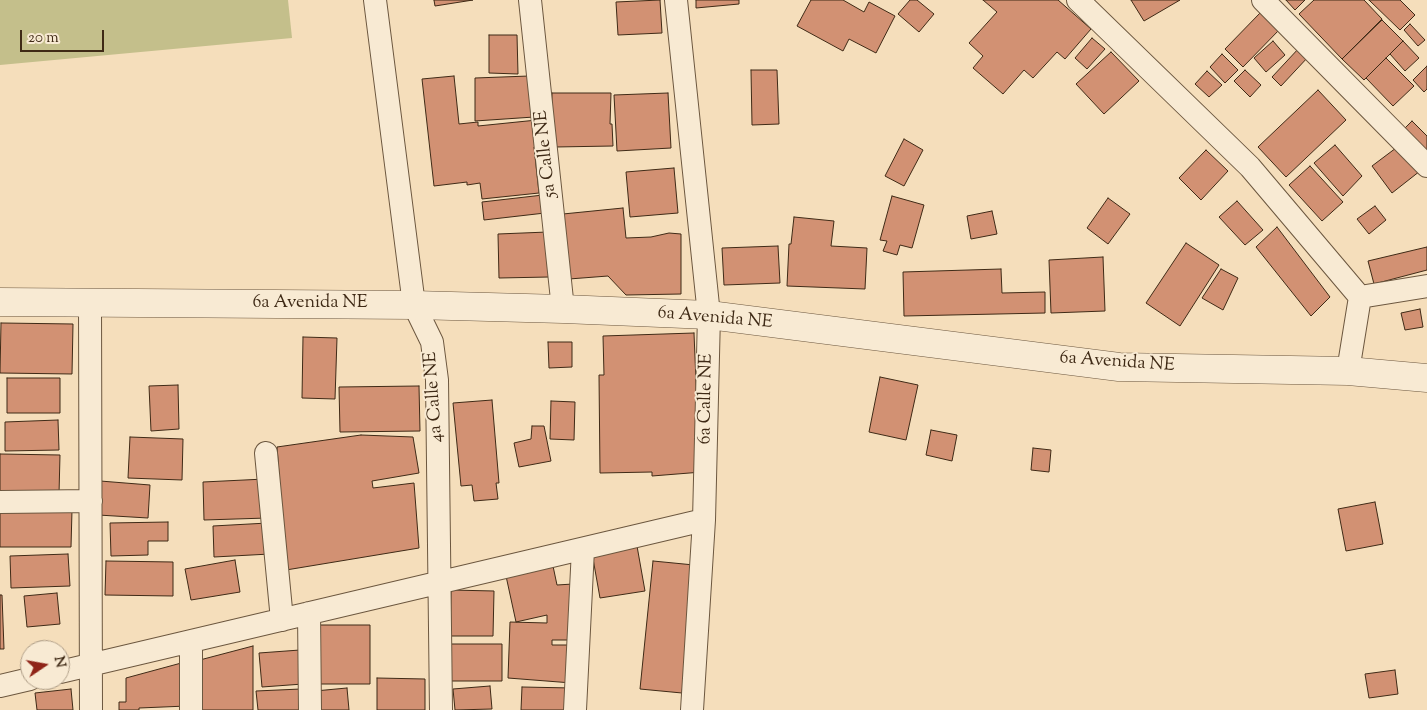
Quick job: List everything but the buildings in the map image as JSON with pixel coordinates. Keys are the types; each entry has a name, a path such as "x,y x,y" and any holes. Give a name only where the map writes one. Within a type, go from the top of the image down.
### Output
{"street":[{"name":"4a Calle NE","path":"374,0 414,305 432,342 437,380 441,710"},
{"name":"5a Calle NE","path":"530,0 563,309"},
{"name":"6a Calle NE","path":"676,0 708,315 704,520 692,710"},
{"path":"1263,0 1427,166"},
{"path":"1084,3 1250,167 1360,297 1348,371"},
{"path":"1360,297 1427,286"},
{"name":"6a Avenida NE","path":"0,302 414,305 708,315 1119,367 1348,371 1427,378"},
{"path":"90,303 91,710"},
{"path":"266,453 282,620"},
{"path":"0,502 91,501"},
{"path":"70,670 704,520"},
{"path":"576,710 583,549"},
{"path":"309,613 310,710"},
{"path":"191,641 191,710"},
{"path":"0,686 20,681"}],"shaded area":[{"path":"0,0 288,0 292,38 0,65"}]}
